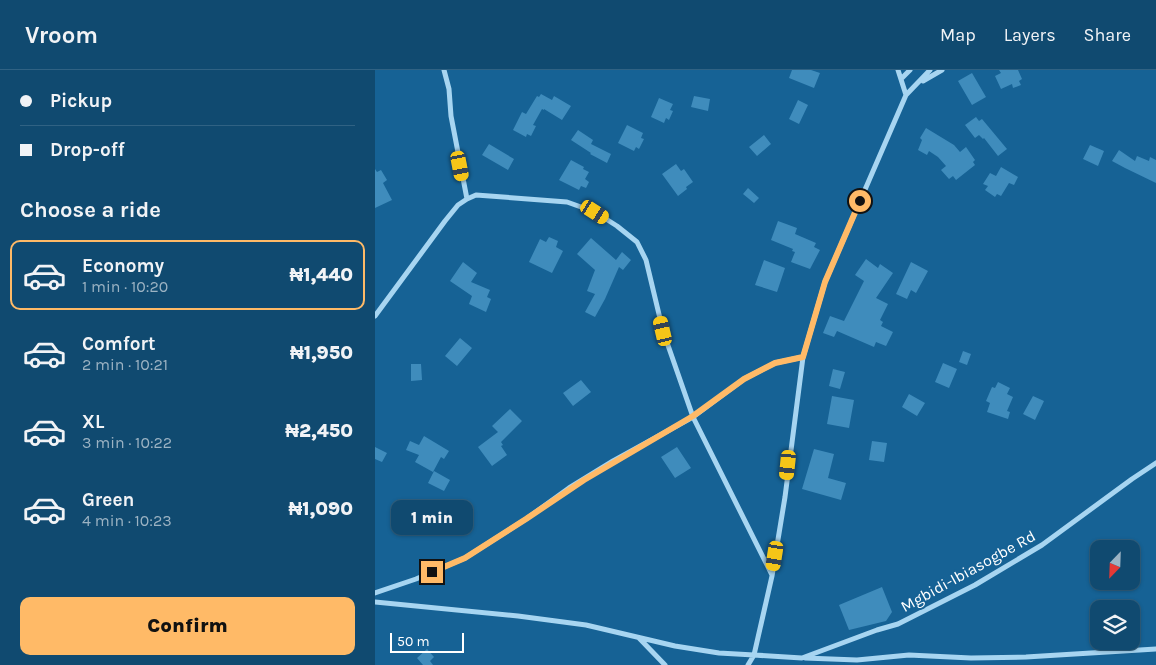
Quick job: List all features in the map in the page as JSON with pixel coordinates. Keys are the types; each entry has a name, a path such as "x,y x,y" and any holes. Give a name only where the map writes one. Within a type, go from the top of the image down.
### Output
{"street":[{"path":"444,70 449,89 451,116 467,199"},
{"path":"898,70 906,95"},
{"path":"901,79 909,70"},
{"path":"748,665 753,656 772,576 785,497 803,357 825,282 906,95 930,70"},
{"path":"918,83 942,70"},
{"path":"375,316 445,221 458,206 476,195 567,202 595,212 617,226 637,242 645,260 663,331 693,416 772,576"},
{"path":"375,593 416,579 465,558 584,480 693,416 744,379 775,363 803,357"},
{"name":"Mgbidi-Ibiasogbe Rd","path":"375,602 509,615 586,625 639,638 719,653 802,658 898,624 975,585 1042,545 1156,463"},
{"path":"639,638 665,665"},
{"path":"802,658 857,660 909,655 1017,658 1156,649"}],"building":[{"path":"792,70 811,70 820,73 814,88 789,78"},
{"path":"999,70 1018,70 1022,79 1019,81 1021,85 1013,88 1012,84 1001,89 995,76 1001,73"},
{"path":"972,73 986,97 972,105 958,81"},
{"path":"541,94 552,100 554,96 571,106 562,120 542,109 533,125 536,126 531,136 527,134 526,137 513,130 522,112 526,114 537,96 539,97"},
{"path":"694,96 710,99 708,111 691,107"},
{"path":"659,98 673,104 670,110 673,111 669,120 666,118 664,123 651,117"},
{"path":"798,100 808,105 799,124 789,119"},
{"path":"976,117 979,121 982,119 1007,149 998,156 984,138 979,135 975,138 965,125"},
{"path":"627,125 643,133 641,138 644,139 639,149 636,147 634,151 618,143"},
{"path":"926,128 954,145 960,152 966,147 975,160 973,162 975,165 956,180 953,176 949,179 941,170 946,166 938,157 929,151 927,155 918,150 922,140 920,138"},
{"path":"578,130 593,140 591,144 611,154 607,163 590,154 571,140"},
{"path":"764,135 771,144 757,156 749,147"},
{"path":"489,144 514,159 508,170 482,155"},
{"path":"1090,145 1104,151 1098,166 1083,159"},
{"path":"1119,150 1135,161 1137,156 1149,161 1150,157 1156,160 1156,183 1112,161"},
{"path":"571,160 589,172 585,179 589,182 586,188 581,186 579,190 559,180"},
{"path":"676,164 681,171 684,169 693,182 678,196 662,174"},
{"path":"1001,167 1018,177 1014,185 1009,183 1001,196 997,194 995,197 985,190 988,186 983,184 990,173 996,176"},
{"path":"375,169 377,172 381,170 387,180 383,183 392,200 375,208"},
{"path":"748,188 759,198 754,203 743,194"},
{"path":"778,221 797,228 795,234 816,243 814,247 820,250 810,269 791,262 795,252 792,251 793,249 771,240"},
{"path":"549,237 558,241 556,247 563,251 552,273 529,262 540,239 546,242"},
{"path":"591,238 616,260 622,252 631,260 623,270 619,267 595,317 585,312 595,294 587,291 595,270 577,254"},
{"path":"866,259 878,268 880,264 893,273 876,298 888,304 880,320 883,322 881,326 893,332 886,346 876,342 874,347 837,331 834,337 823,333 830,316 844,321 864,281 855,275"},
{"path":"764,260 785,268 777,292 755,285"},
{"path":"463,262 477,273 471,282 490,290 487,297 491,299 486,312 469,304 472,296 450,281"},
{"path":"911,262 928,271 916,293 911,290 907,299 896,294"},
{"path":"460,338 472,348 457,366 445,356"},
{"path":"963,351 971,354 967,365 959,362"},
{"path":"943,363 957,369 949,388 935,382"},
{"path":"411,364 421,364 422,380 411,381"},
{"path":"833,369 845,372 840,389 829,386"},
{"path":"581,380 591,392 573,406 563,393"},
{"path":"998,382 1010,388 1007,394 1013,397 1007,411 1010,412 1008,419 987,412 990,403 986,401 992,387 995,388"},
{"path":"909,394 925,403 917,416 902,407"},
{"path":"832,396 854,400 849,428 827,424"},
{"path":"1033,396 1044,401 1035,420 1023,414"},
{"path":"510,409 522,421 501,442 503,445 501,446 507,455 492,466 478,447 498,432 492,426"},
{"path":"424,436 449,451 444,459 441,457 433,472 415,462 419,455 406,450 410,441 419,445"},
{"path":"872,441 887,443 884,462 869,460"},
{"path":"375,447 387,453 382,462 375,459"},
{"path":"677,447 691,468 675,478 661,457"},
{"path":"814,449 834,454 828,478 846,483 841,500 802,489"},
{"path":"434,471 450,480 444,491 428,483"},
{"path":"443,506 452,512 444,525 435,519"},
{"path":"882,587 892,612 886,621 849,630 839,605"},
{"path":"427,649 434,657 430,661 433,665 423,665 417,658"}],"route":[{"path":"432,572 465,558 526,519 569,488 693,416 744,379 775,363 803,357 825,282 860,201"}]}
